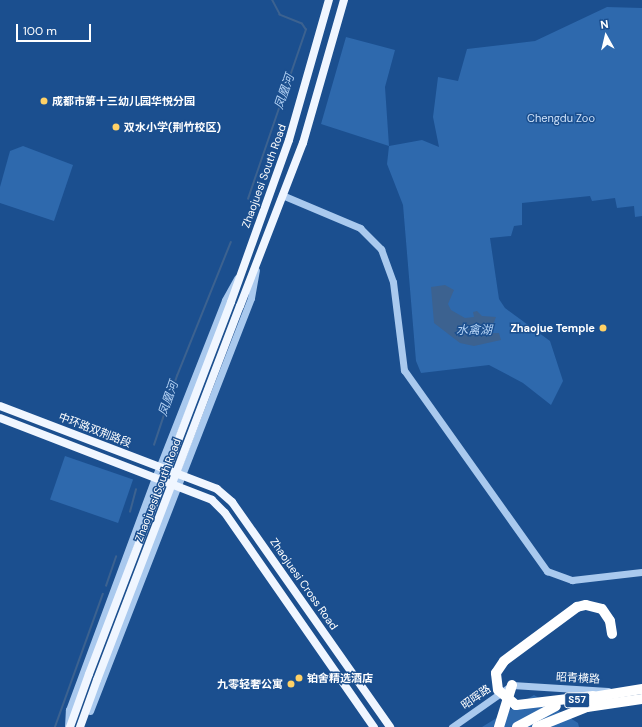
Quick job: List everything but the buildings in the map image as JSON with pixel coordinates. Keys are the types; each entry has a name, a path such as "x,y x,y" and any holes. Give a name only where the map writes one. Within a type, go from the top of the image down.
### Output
{"highway":[{"path":"593,696 516,705 498,690 496,673 504,661 577,608 586,605 602,609 610,621 612,634"},
{"path":"499,727 512,685"},
{"name":"S57","path":"516,727 552,707 593,696 642,689"},
{"name":"S57","path":"538,727 588,707 642,698"},
{"path":"553,727 588,707"}],"main road":[{"name":"Zhaojuesi South Road","path":"69,727 244,266 289,140 329,0"},
{"name":"Zhaojuesi South Road","path":"81,727 97,680 303,143 344,0"},
{"name":"中环路双荆路段","path":"0,406 182,475"},
{"path":"0,418 212,500 225,513 374,727"},
{"name":"Zhaojuesi Cross Road","path":"182,475 217,489 232,502 390,727"}],"street":[{"path":"282,195 360,228 381,249 393,282 404,370 547,570 572,580 642,572"},
{"name":"Zhaojuesi South Road","path":"81,727 178,486 251,298 258,262"},
{"name":"Zhaojuesi South Road","path":"69,727 69,710 159,467 225,300 244,266"},
{"name":"昭青横路","path":"512,685 642,692"},
{"name":"昭晖路","path":"452,727 512,685"}],"green space":[{"name":"Chengdu Zoo","path":"607,7 642,8 642,216 635,217 634,206 617,208 615,198 592,201 590,196 522,203 522,225 514,226 511,236 490,238 499,299 505,308 550,341 563,381 551,405 523,383 489,365 421,373 416,361 403,205 387,164 389,146 422,140 439,147 433,117 438,77 458,81 467,49 535,41"},
{"path":"346,37 395,50 385,87 389,146 321,124"},
{"path":"23,146 73,165 54,221 0,203 0,187 10,151"},
{"path":"65,456 133,479 118,523 50,499"},
{"path":"534,695 578,723 579,727 482,727"}],"water":[{"name":"水禽湖","path":"445,285 454,290 448,304 451,310 465,318 474,317 473,312 477,311 482,316 496,317 490,333 499,333 501,340 474,346 460,343 434,323 431,287"}],"waterway":[{"name":"凤凰河","path":"248,199 306,30 302,24 280,15 272,0"},
{"name":"凤凰河","path":"154,445 177,376 231,242"},
{"name":"凤凰河","path":"130,512 136,490"},
{"name":"凤凰河","path":"106,586 116,557"},
{"name":"凤凰河","path":"55,727 103,594"}],"place":[{"name":"成都市第十三幼儿园华悦分园","path":"44,101"},
{"name":"双水小学(荆竹校区)","path":"116,127"},
{"name":"Zhaojue Temple","path":"603,328"},
{"name":"铂舍精选酒店","path":"299,678"},
{"name":"九零轻奢公寓","path":"291,684"}]}
